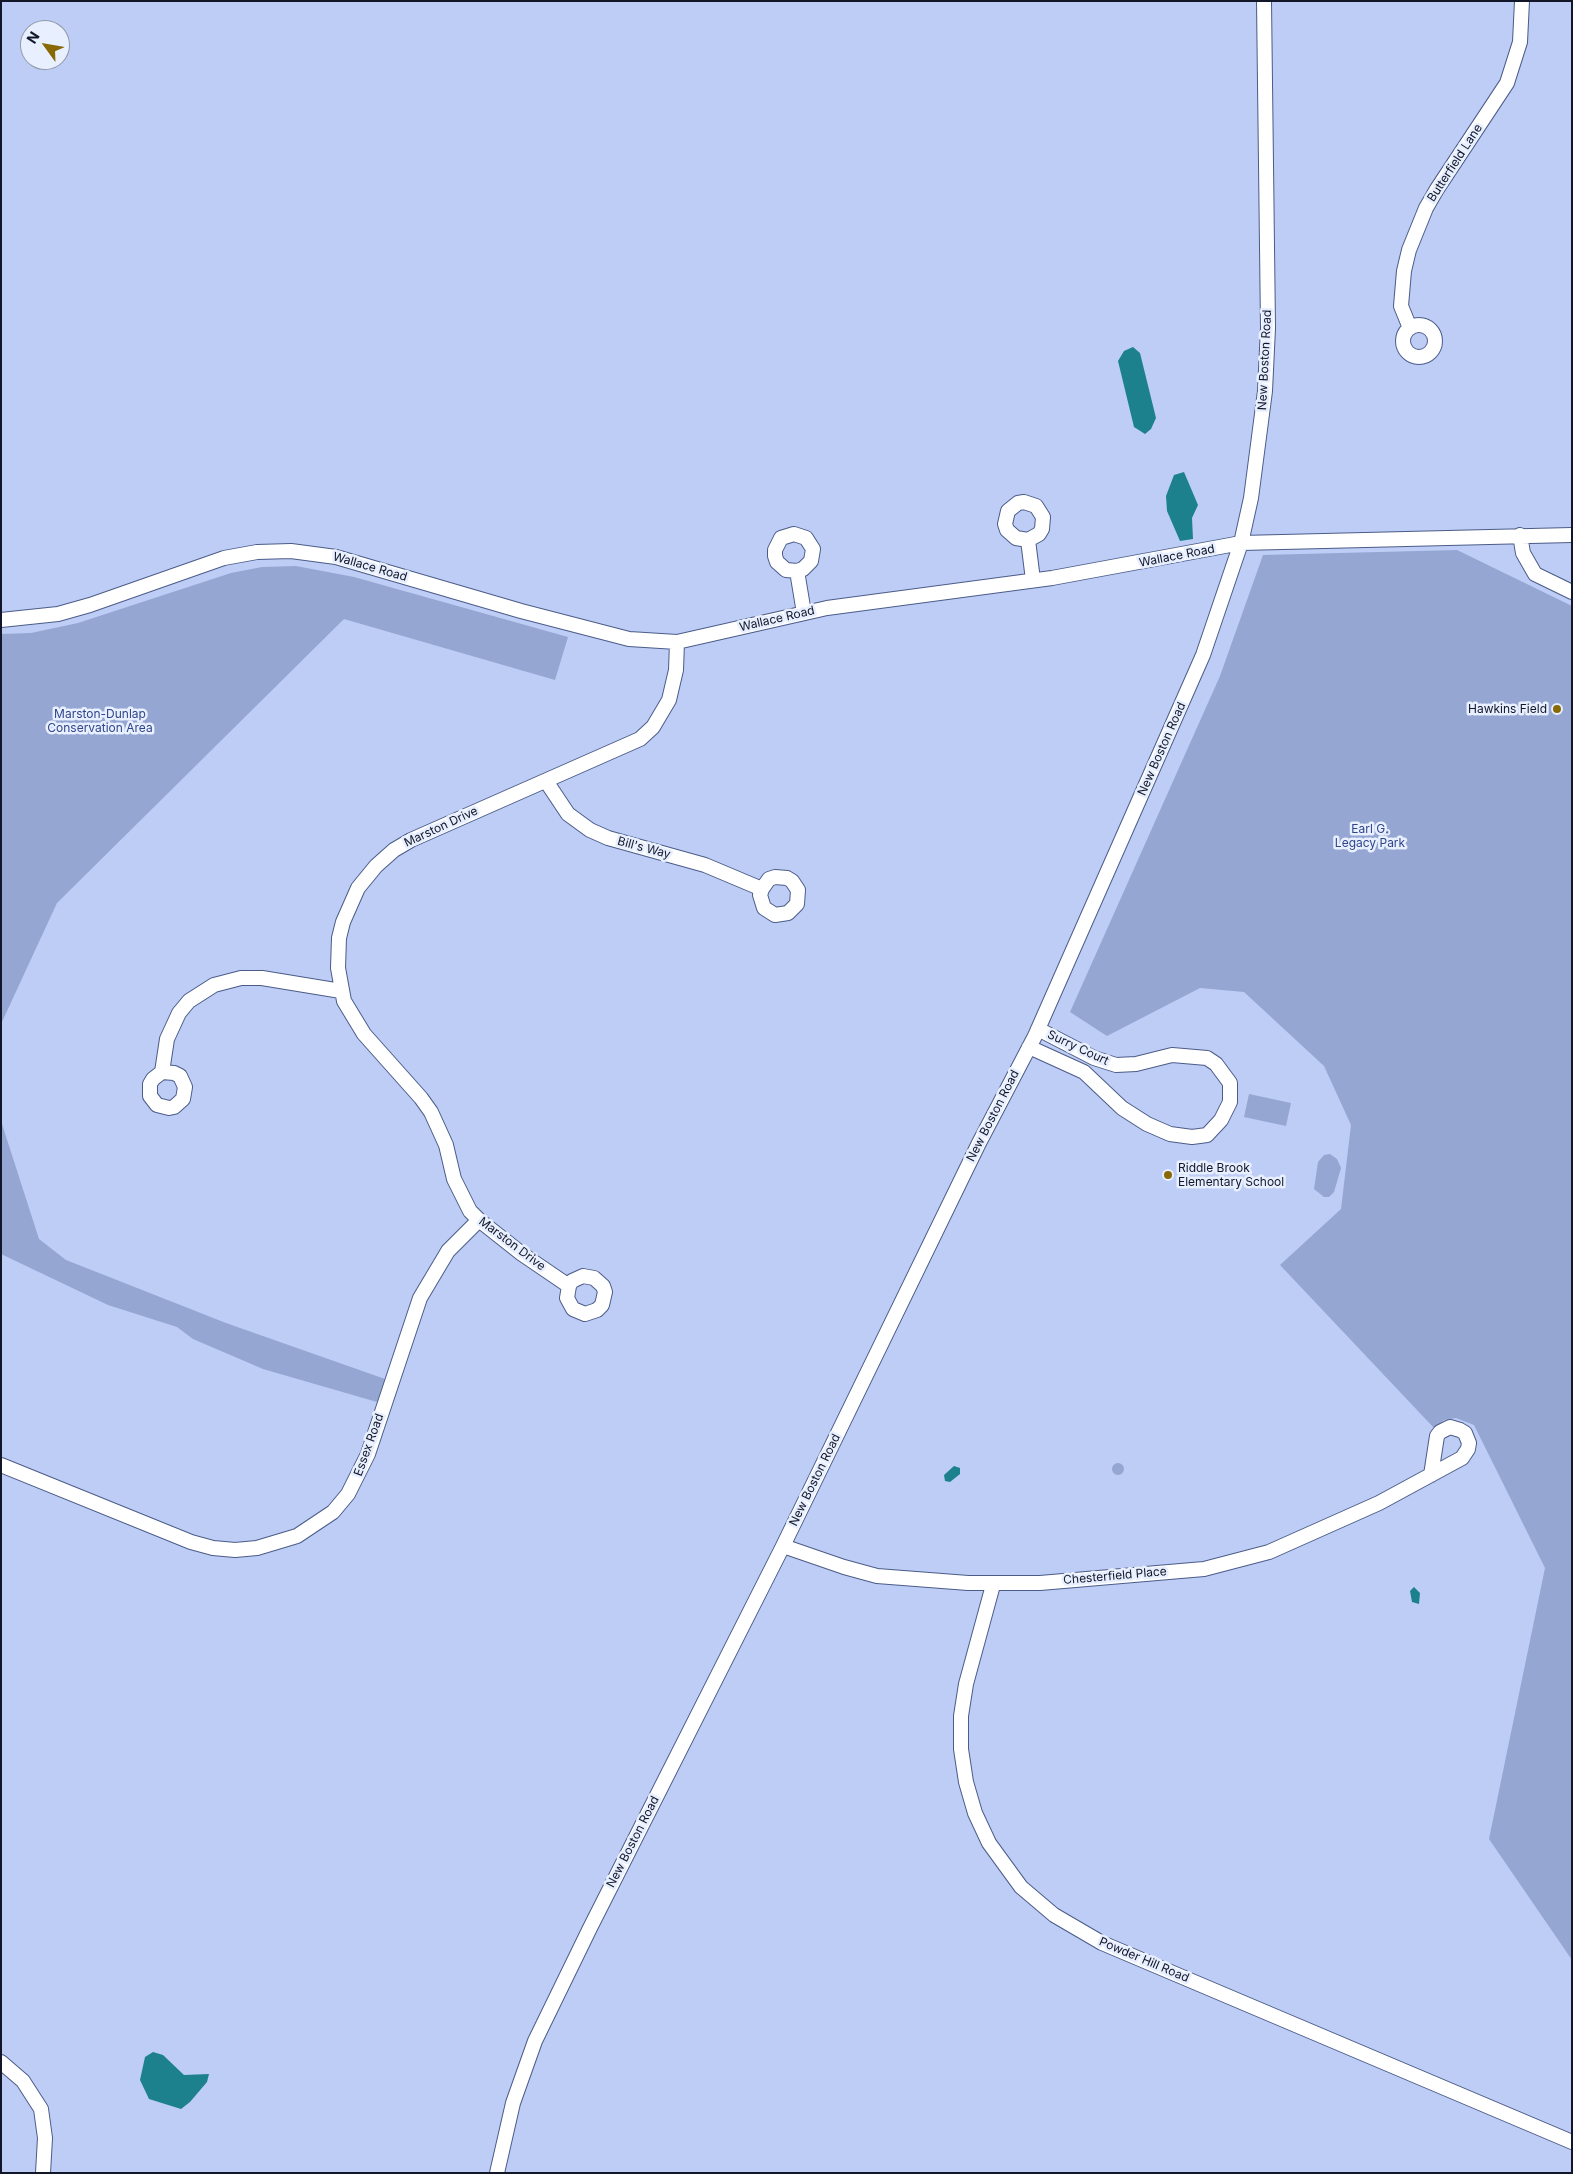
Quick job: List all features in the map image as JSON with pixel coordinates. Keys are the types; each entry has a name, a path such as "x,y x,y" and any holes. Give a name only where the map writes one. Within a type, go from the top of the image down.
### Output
{"street":[{"name":"New Boston Road","path":"497,2173 513,2103 536,2041 594,1919 783,1546 979,1143 1038,1029 1203,655 1241,543 1258,449 1268,344 1264,1"},
{"name":"Butterfield Lane","path":"1410,328 1401,306 1404,271 1409,250 1426,208 1507,83 1520,42 1522,1"},
{"path":"1520,535 1523,553 1535,574 1572,592"},
{"name":"Wallace Road","path":"1,620 26,619 74,610 224,558 258,552 291,551 344,559 520,611 629,639 677,642 827,608 1138,564 1241,543 1572,535"},
{"path":"1028,540 1033,580"},
{"path":"797,571 804,613"},
{"name":"Marston Drive","path":"569,1286 479,1220 461,1195 454,1179 446,1145 431,1112 355,1023 341,992 337,954 343,922 358,888 380,862 411,840 627,746 653,727 669,700 676,670 677,642"},
{"name":"Bill's Way","path":"546,781 568,814 590,830 608,838 705,865 762,889"},
{"path":"162,1072 167,1039 179,1013 189,1001 214,985 241,978 262,978 341,992"},
{"name":"Surry Court","path":"1029,1047 1084,1072 1122,1108 1146,1124 1170,1134 1192,1138 1207,1135 1221,1120 1230,1102 1230,1083 1216,1064 1207,1058 1172,1055 1130,1065 1116,1065 1101,1061 1038,1029"},
{"name":"Essex Road","path":"1,1465 16,1473 191,1542 214,1548 235,1550 257,1548 297,1536 333,1512 352,1488 368,1454 420,1298 448,1251 479,1220"},
{"name":"Chesterfield Place","path":"783,1546 877,1576 993,1585 1040,1583 1204,1569 1269,1552 1315,1533 1379,1503 1431,1474"},
{"name":"Powder Hill Road","path":"993,1585 966,1684 961,1716 961,1749 966,1782 975,1813 989,1843 1021,1887 1054,1916 1102,1943 1572,2142"},
{"path":"1,2062 23,2081 41,2109 45,2138 43,2173"}],"green space":[{"name":"Earl G. Legacy Park","path":"1457,550 1572,606 1572,1960 1489,1839 1545,1568 1474,1425 1456,1418 1444,1420 1434,1428 1280,1265 1341,1209 1351,1125 1324,1066 1244,992 1200,988 1107,1036 1070,1012 1220,676 1263,555"},
{"name":"Marston-Dunlap Conservation Area","path":"296,566 354,577 568,637 555,680 344,619 57,903 1,1024 1,634 31,633 78,623 231,573 262,567"},
{"path":"1249,1094 1291,1103 1286,1126 1244,1117"},
{"path":"1,1121 39,1239 66,1260 226,1323 385,1379 377,1402 263,1369 193,1339 177,1327 108,1305 1,1254"},
{"path":"1330,1154 1337,1159 1341,1168 1334,1192 1329,1197 1324,1197 1314,1189 1318,1162 1324,1155"},
{"path":"1116,1463 1120,1463 1124,1469 1120,1475 1116,1475 1112,1471 1112,1467"}],"shaded area":[{"path":"1133,347 1140,353 1156,418 1151,429 1145,434 1134,427 1118,361 1124,351"},
{"path":"1184,472 1198,505 1192,518 1193,539 1180,541 1167,511 1166,496 1174,475"},
{"path":"954,1466 960,1468 960,1474 950,1482 945,1481 944,1475"},
{"path":"1414,1587 1420,1593 1419,1604 1412,1602 1410,1591"},
{"path":"153,2052 163,2055 184,2075 209,2074 207,2082 190,2102 181,2109 149,2099 140,2080 145,2057"}],"place":[{"name":"Hawkins Field","path":"1557,709"},
{"name":"Riddle Brook Elementary School","path":"1168,1175"}]}
